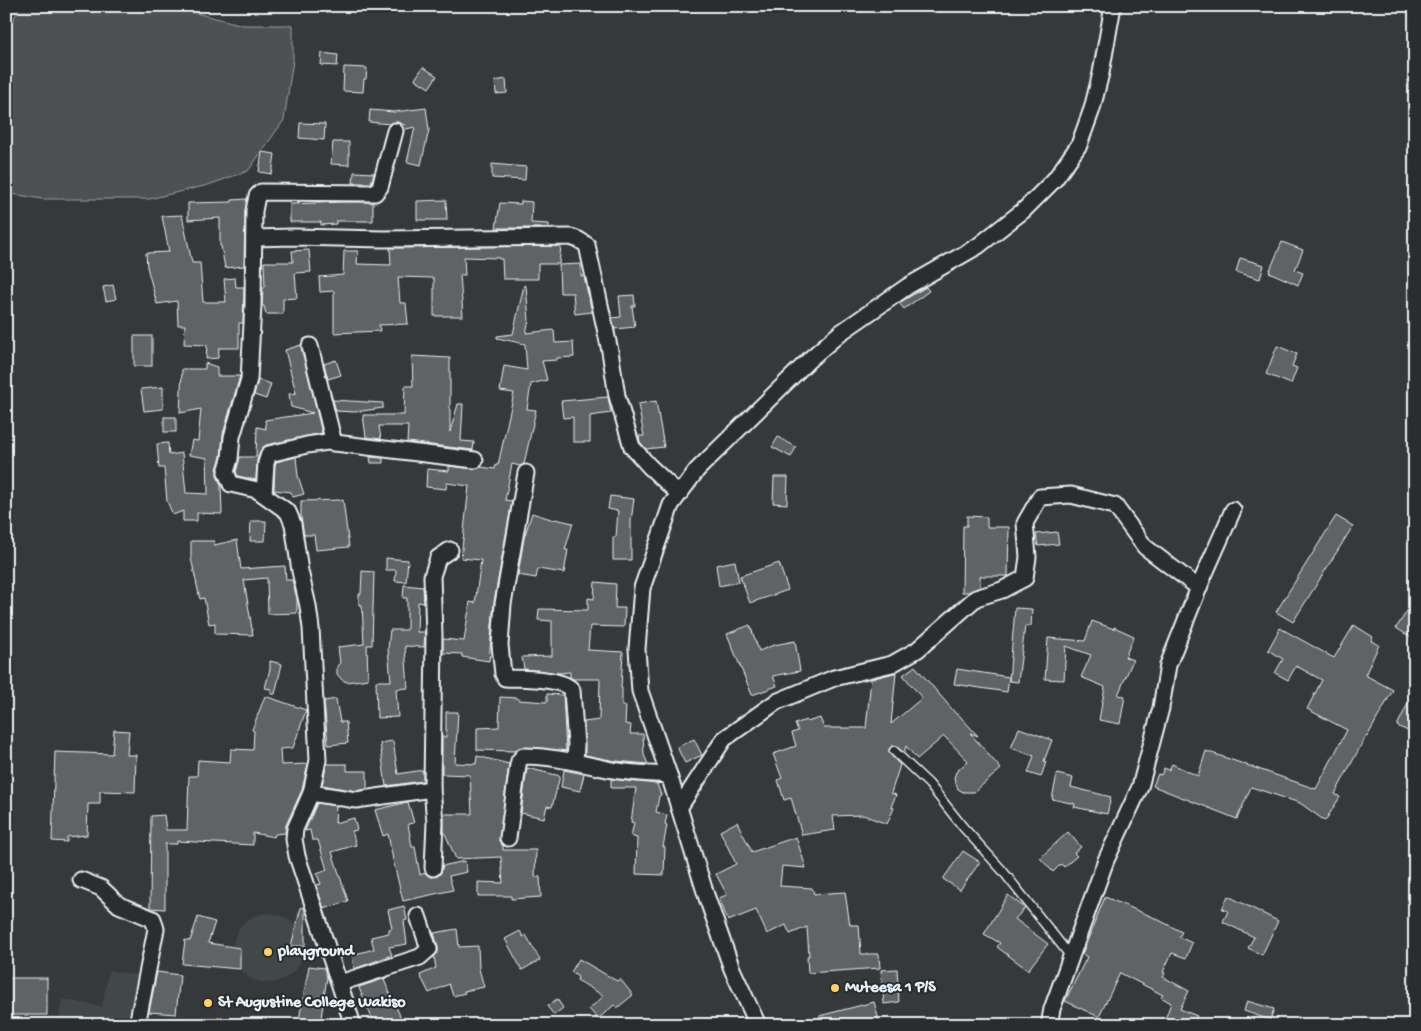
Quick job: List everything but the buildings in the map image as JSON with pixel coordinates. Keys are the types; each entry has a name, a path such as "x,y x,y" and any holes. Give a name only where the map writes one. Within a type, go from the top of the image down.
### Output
{"street":[{"path":"758,1025 726,951 706,895 669,775 640,690 637,649 642,588 671,505 696,470 811,358 840,333 908,286 978,246 1024,210 1055,179 1079,145 1092,109 1101,73 1113,6"},
{"path":"354,1025 297,856 294,840 295,829 311,793 318,760 308,606 293,524 288,512 264,494 257,490 231,484 226,472 230,459 232,436 249,379 253,305 254,211 257,196 261,192 375,193 380,187 395,131"},
{"path":"254,238 570,237 579,240 587,245 610,351 617,396 632,447 679,494"},
{"path":"310,346 334,443"},
{"path":"264,494 266,463 269,454 307,445 327,442 475,460"},
{"path":"526,473 503,604 500,645 502,674 505,678 557,682 568,685 572,690 576,745 575,761"},
{"path":"679,808 724,739 776,702 834,678 892,664 918,650 976,598 1002,590 1025,578 1028,557 1025,523 1040,497 1071,495 1115,506 1145,547 1198,588"},
{"path":"1049,1025 1052,1009 1106,860 1140,787 1161,708 1168,664 1198,588 1233,510"},
{"path":"433,868 434,634 432,576 438,558 450,550"},
{"path":"508,838 519,761 523,756 543,756 609,769 669,775"},
{"path":"311,793 356,800 432,789"},
{"path":"81,880 100,888 119,905 155,922 154,938 137,1025"},
{"path":"340,983 420,957 429,949 418,916"}],"lane":[{"path":"894,751 929,784 963,827 1002,870 1071,957"}],"shaded area":[{"path":"20,6 168,6 243,25 293,25 293,60 284,120 248,171 208,185 149,199 42,199 6,193 6,35"},
{"name":"playground","path":"261,913 275,913 288,919 297,928 303,941 301,961 293,973 275,983 261,983 248,977 239,968 233,955 233,941 239,928 248,919"},
{"path":"109,970 141,976 132,1025 58,1025 62,999 102,1007"}],"place":[{"name":"playground","path":"268,952"},
{"name":"Muteesa 1 P/S","path":"835,988"},
{"name":"St Augustine College Wakiso","path":"208,1003"}]}
